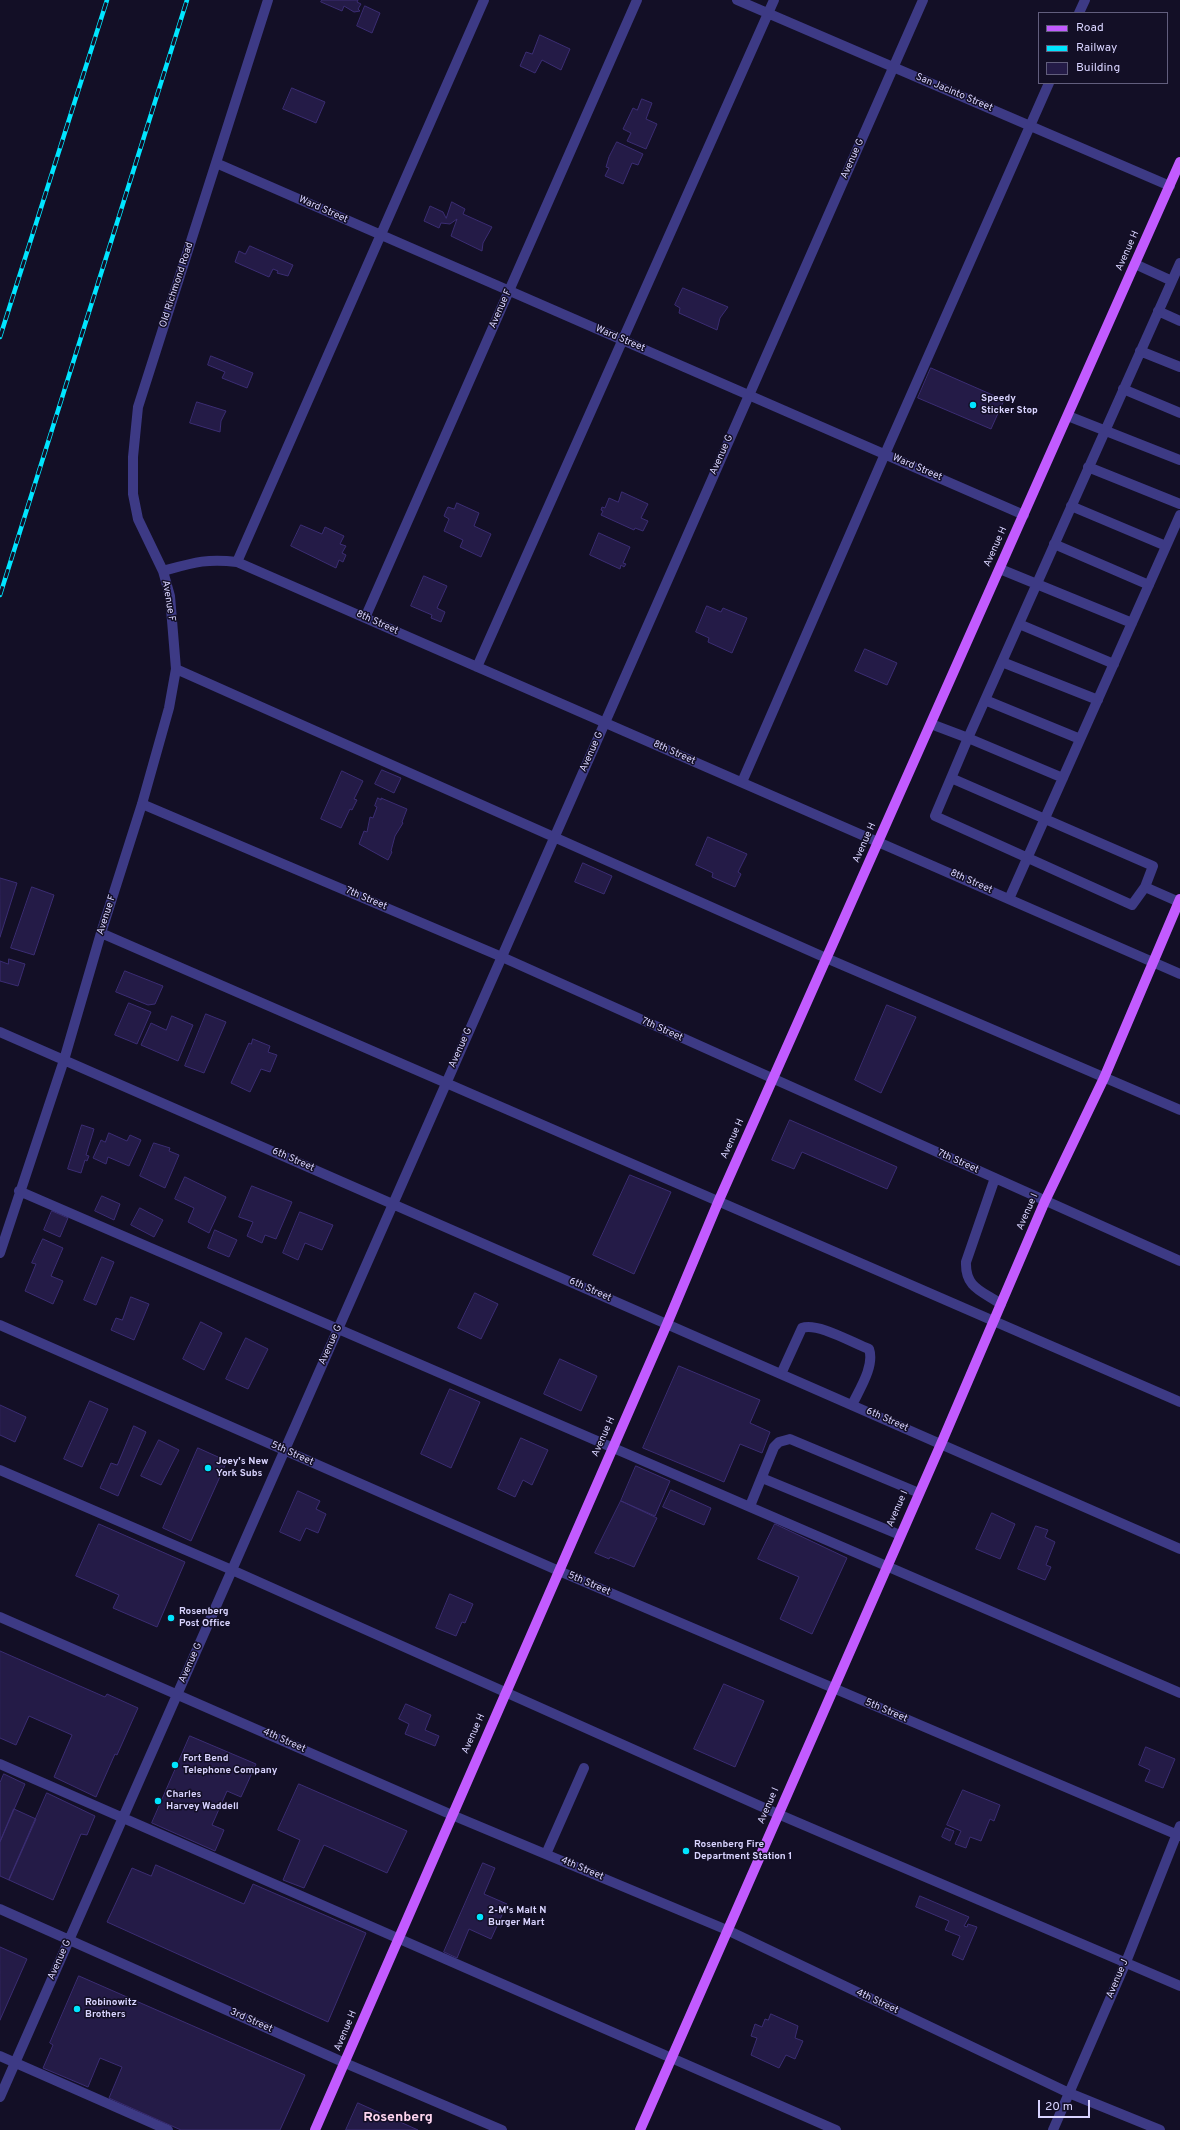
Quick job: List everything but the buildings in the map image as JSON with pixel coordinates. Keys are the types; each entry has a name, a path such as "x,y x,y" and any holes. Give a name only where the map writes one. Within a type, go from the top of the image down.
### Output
{"main road":[{"name":"Avenue H","path":"315,2130 667,1324 719,1200 1180,162"},
{"name":"Avenue I","path":"640,2130 726,1930 834,1689 886,1566 941,1444 1045,1201 1104,1078 1180,900"}],"street":[{"name":"Old Richmond Road","path":"163,571 138,520 133,494 133,457 138,407 268,0"},
{"path":"237,562 484,0"},
{"name":"Avenue F","path":"365,618 637,0"},
{"name":"San Jacinto Street","path":"737,0 1170,186"},
{"path":"477,667 774,0"},
{"name":"Avenue G","path":"0,2097 923,0"},
{"path":"1080,12 1085,0"},
{"path":"742,782 885,454 1050,84"},
{"name":"Ward Street","path":"216,164 1024,515"},
{"path":"951,778 1153,866 1145,887 1132,904 935,816 951,778 968,738 1088,467 1158,311 1176,277 1180,263"},
{"path":"1135,264 1176,277"},
{"path":"1158,311 1180,321"},
{"path":"1140,351 1180,367"},
{"path":"1123,389 1180,413"},
{"path":"1068,416 1180,460"},
{"path":"1088,467 1180,504"},
{"path":"1071,506 1166,546"},
{"path":"1009,899 1180,515"},
{"path":"1054,544 1149,585"},
{"name":"8th Street","path":"163,571 195,562 214,559 237,562 1180,974"},
{"path":"1000,569 1132,623"},
{"name":"Avenue F","path":"0,1253 64,1060 101,933 142,804 168,708 176,670 170,596 163,571"},
{"path":"1019,624 1114,664"},
{"path":"1002,662 1098,700"},
{"path":"176,670 826,958 1180,1110"},
{"path":"985,700 1080,739"},
{"path":"931,724 1063,778"},
{"name":"7th Street","path":"142,804 502,957 773,1080 1180,1261"},
{"path":"1145,887 1180,900"},
{"path":"101,933 719,1200 1180,1402"},
{"name":"6th Street","path":"0,1032 1180,1549"},
{"path":"994,1178 966,1262 966,1273 968,1279 974,1286 1001,1304"},
{"path":"19,1192 337,1330 750,1506 1180,1693"},
{"name":"5th Street","path":"0,1325 559,1571 834,1689 1179,1832"},
{"path":"781,1374 802,1328 807,1326 820,1328 869,1349 871,1355 868,1369 852,1405"},
{"path":"750,1506 774,1448 779,1442 790,1440 919,1493"},
{"path":"0,1470 232,1570 778,1814 1180,1986"},
{"path":"762,1478 900,1535"},
{"name":"4th Street","path":"0,1617 452,1814 726,1930 1069,2092 1160,2130"},
{"path":"0,1764 836,2130"},
{"path":"546,1854 584,1768"},
{"name":"Avenue J","path":"1053,2130 1126,1962 1179,1832"},
{"name":"3rd Street","path":"0,1909 345,2063 502,2130"},
{"path":"0,2056 168,2130"}],"railway":[{"path":"0,337 107,0"},
{"path":"0,595 187,0"}],"place":[{"name":"Speedy Sticker Stop","path":"973,405"},
{"name":"Joey's New York Subs","path":"208,1468"},
{"name":"Rosenberg Post Office","path":"171,1618"},
{"name":"Fort Bend Telephone Company","path":"175,1765"},
{"name":"Charles Harvey Waddell","path":"158,1801"},
{"name":"Rosenberg Fire Department Station 1","path":"686,1851"},
{"name":"2-M's Malt N Burger Mart","path":"480,1917"},
{"name":"Robinowitz Brothers","path":"77,2009"}],"district":[{"name":"Rosenberg","path":"398,2118"}]}
